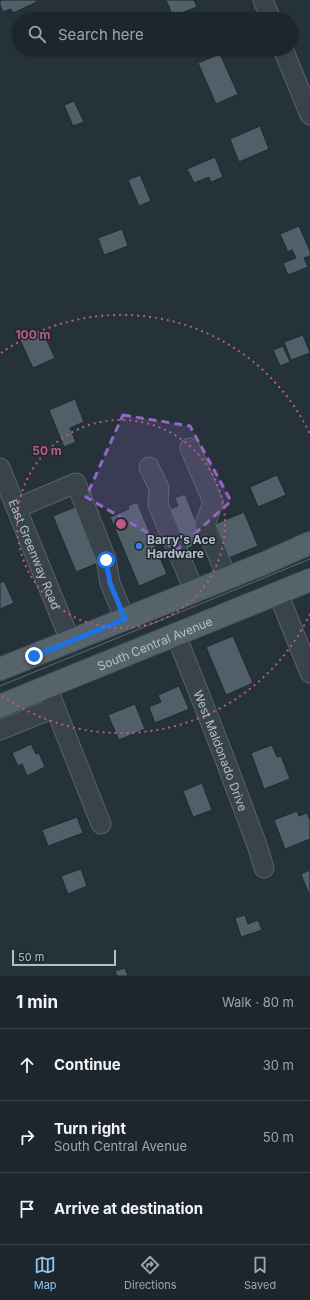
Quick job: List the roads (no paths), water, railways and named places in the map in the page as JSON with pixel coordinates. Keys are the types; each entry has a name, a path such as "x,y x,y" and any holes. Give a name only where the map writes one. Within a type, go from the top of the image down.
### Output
{"main road":[{"path":"0,669 310,543"},
{"name":"South Central Avenue","path":"0,706 310,580"}],"street":[{"path":"263,0 268,12"},
{"path":"286,56 310,115"},
{"path":"190,448 213,502 205,525 227,577"},
{"path":"149,466 159,488 158,506 194,590"},
{"name":"East Greenway Road","path":"0,468 70,640"},
{"path":"17,508 76,484 106,560 110,583 125,619"},
{"path":"278,593 310,673"},
{"name":"West Maldonado Drive","path":"176,635 228,768 257,845 264,868"},
{"path":"47,687 101,824"},
{"path":"0,730 54,708"}],"tram line":[{"path":"0,678 310,551"},
{"path":"0,686 310,559"}],"place":[{"name":"Barry's Ace Hardware","path":"139,546"}]}
